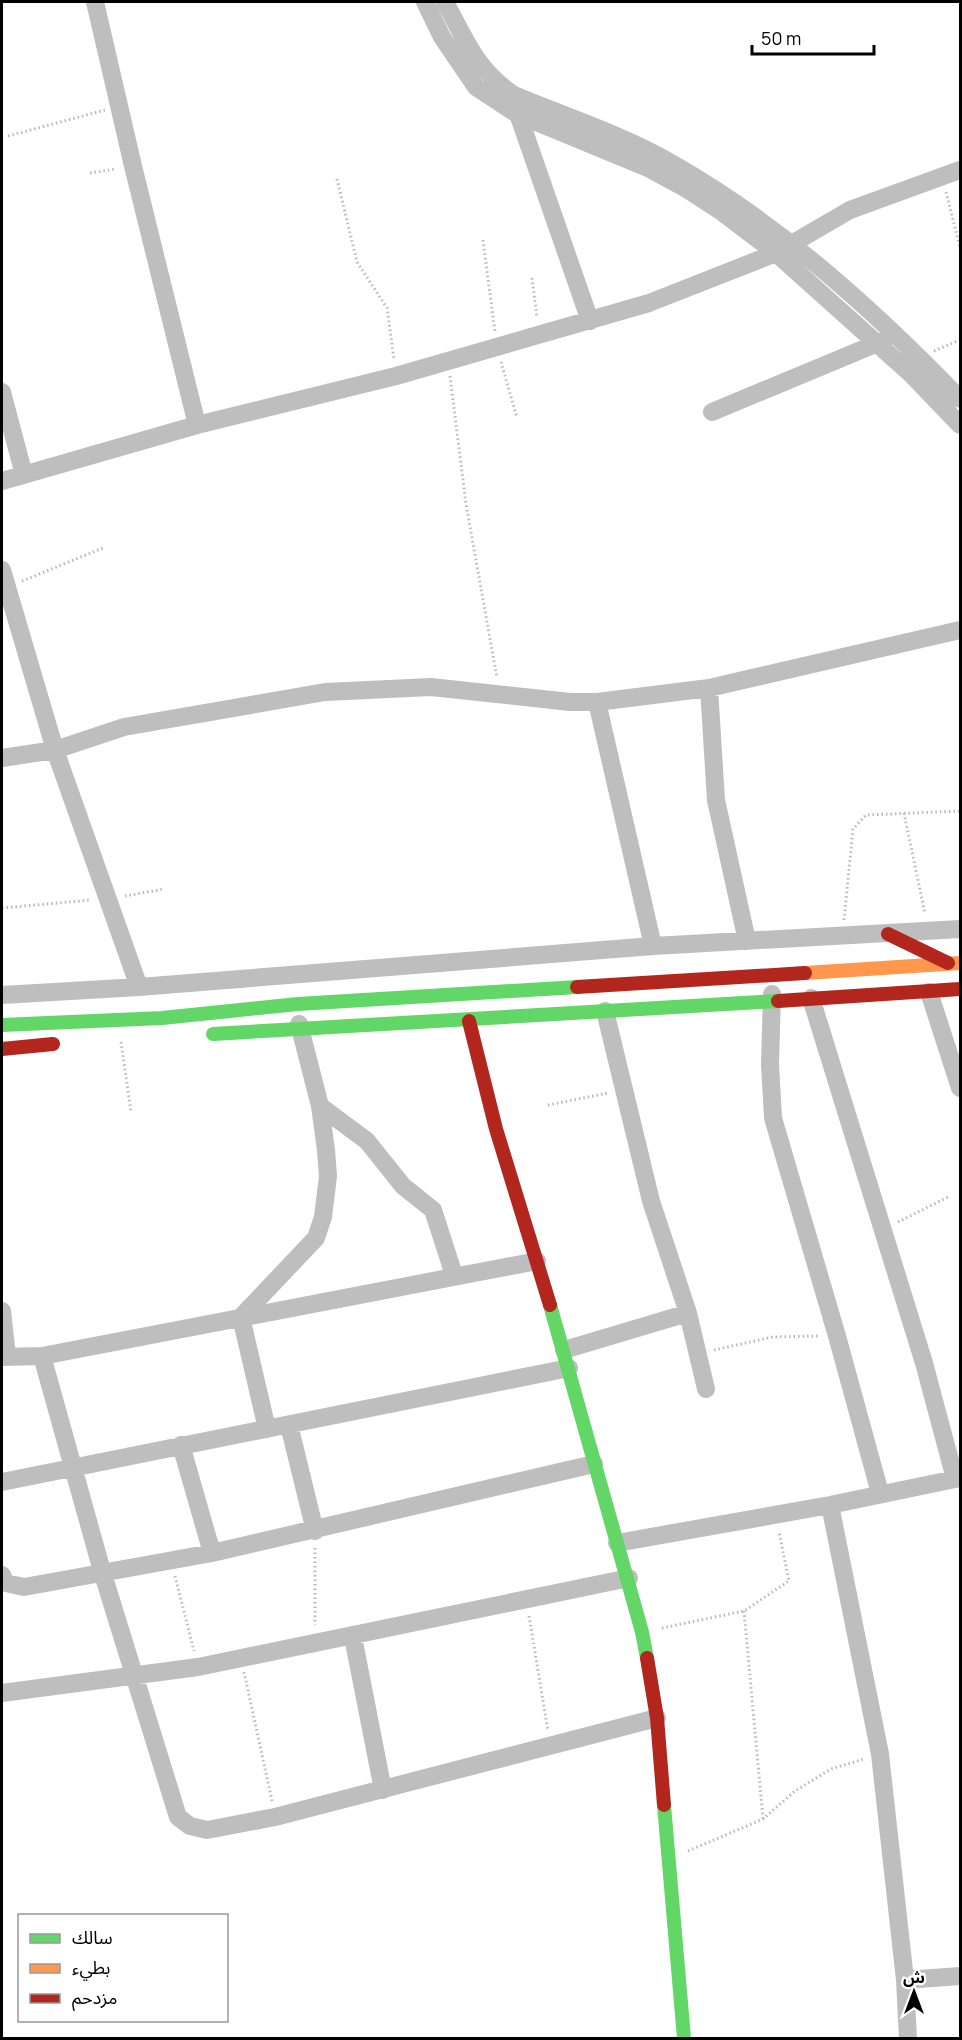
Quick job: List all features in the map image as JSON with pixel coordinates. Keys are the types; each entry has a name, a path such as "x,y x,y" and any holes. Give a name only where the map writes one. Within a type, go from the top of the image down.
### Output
{"main road":[{"path":"888,934 955,964"},
{"path":"2,1025 162,1018 298,1004 511,993 955,964"},
{"path":"204,1034 469,1021 960,989"},
{"path":"469,1021 496,1129 567,1359 642,1632 657,1718 684,2038"},
{"path":"2,1049 73,1042"}],"street":[{"path":"95,2 197,425"},
{"path":"425,2 459,66 476,87 517,114 619,155 685,188 776,253 877,346 911,374 960,425"},
{"path":"445,2 479,66 496,84 514,95 671,162 792,244 920,357 960,399"},
{"path":"514,95 517,114 590,321"},
{"path":"2,481 197,425 396,376 649,303 776,253 850,210 960,170"},
{"path":"712,412 877,346 894,334"},
{"path":"2,392 24,475"},
{"path":"3,582 56,750 139,987"},
{"path":"2,758 56,750 124,727 325,693 431,687 597,702 709,688 960,630"},
{"path":"709,688 716,800 747,941"},
{"path":"597,702 653,946"},
{"path":"2,995 139,987 653,946 960,929"},
{"path":"507,958 511,993"},
{"path":"772,975 770,1064 773,1118 837,1336 880,1494"},
{"path":"928,992 960,1088"},
{"path":"617,1543 830,1505 958,1478 811,998"},
{"path":"242,1317 316,1238 323,1217 328,1176 320,1106 300,1029 298,1004"},
{"path":"605,1011 651,1202 688,1313 706,1389"},
{"path":"320,1106 366,1141 403,1186 433,1210 454,1275"},
{"path":"2,1311 4,1356 42,1356 454,1275 537,1261"},
{"path":"2,1482 289,1425 567,1359 688,1313"},
{"path":"242,1317 267,1429"},
{"path":"42,1356 102,1571 178,1817 190,1826 207,1830 275,1817 657,1718"},
{"path":"289,1425 315,1531"},
{"path":"181,1445 212,1553"},
{"path":"2,1575 6,1583 24,1587 102,1571 171,1561 315,1531 594,1464"},
{"path":"830,1505 880,1754 905,1980 908,2038"},
{"path":"2,1693 198,1667 353,1637 629,1578"},
{"path":"353,1637 383,1790"},
{"path":"905,1980 960,1976"}],"path":[{"path":"8,136 119,107"},
{"path":"90,173 133,166"},
{"path":"942,176 960,247"},
{"path":"337,179 357,262 387,308 396,376"},
{"path":"532,278 539,335"},
{"path":"920,357 960,340"},
{"path":"448,361 466,504 500,695"},
{"path":"3,582 104,548"},
{"path":"843,937 853,829 866,815 960,811"},
{"path":"904,813 928,932"},
{"path":"2,908 107,899 164,889"},
{"path":"120,1038 131,1112"},
{"path":"548,1105 625,1090"},
{"path":"882,1230 948,1197"},
{"path":"698,1354 773,1337 837,1336"},
{"path":"642,1632 744,1611 789,1581 775,1515"},
{"path":"315,1531 315,1644"},
{"path":"171,1561 198,1667"},
{"path":"526,1599 550,1746"},
{"path":"744,1611 763,1819"},
{"path":"241,1659 275,1817"},
{"path":"668,1859 763,1819 795,1791 831,1769 880,1754"}],"traffic: fast":[{"path":"2,1025 162,1018 298,1004 577,987"},
{"path":"213,1034 778,1001"},
{"path":"550,1305 642,1632 647,1658"},
{"path":"664,1805 684,2038"}],"traffic: slow":[{"path":"805,973 960,963"}],"traffic: jam":[{"path":"888,934 948,963"},
{"path":"577,987 805,973"},
{"path":"778,1001 960,989"},
{"path":"469,1021 496,1129 550,1305"},
{"path":"2,1049 53,1044"},
{"path":"647,1658 657,1718 664,1805"}]}
